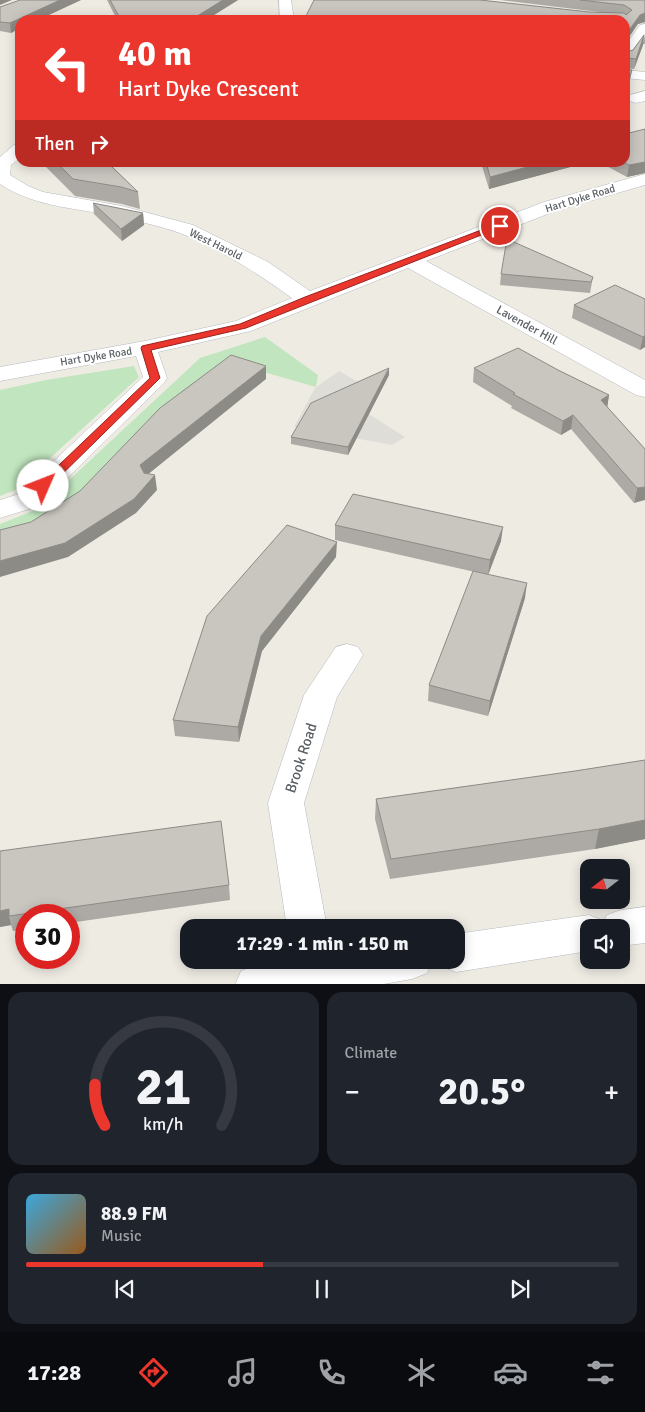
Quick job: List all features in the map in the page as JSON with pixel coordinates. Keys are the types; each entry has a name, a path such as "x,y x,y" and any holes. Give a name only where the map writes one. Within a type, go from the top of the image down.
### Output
{"street":[{"path":"285,0 286,15"},
{"path":"630,49 645,28"},
{"path":"630,74 645,76"},
{"path":"1,177 3,164 15,153"},
{"name":"West Harold","path":"1,177 21,190 39,197 122,212 186,229 216,242 261,266 308,299"},
{"name":"Hart Dyke Road","path":"0,374 146,348 243,326 308,299 551,206 645,178"},
{"name":"Lavender Hill","path":"410,261 645,390"},
{"path":"0,509 29,500 155,378 146,348"},
{"name":"Brook Road","path":"305,919 286,803 321,695 347,654"},
{"path":"630,927 645,925"},
{"path":"465,952 580,934"},
{"path":"256,984 307,969"}],"shaded area":[{"path":"339,371 365,386 342,397 405,437 392,445 294,427 315,388"}],"green space":[{"path":"265,337 318,375 316,387 236,364 80,503 0,545 0,524 38,509 200,358"},
{"path":"134,366 139,377 15,490 0,496 0,390 46,380"}],"building":[{"path":"20,0 60,0 27,15 15,15 15,21 10,23 0,22 0,7"},
{"path":"110,0 223,0 199,15 118,15"},
{"path":"314,0 480,0 589,12 624,13 626,15 306,15"},
{"path":"580,0 645,0 645,13 640,15 630,29 630,15 626,15 632,10 624,5"},
{"path":"644,35 636,59 630,58 630,51 633,50"},
{"path":"645,129 645,162 630,165 630,133"},
{"path":"61,167 112,167 138,192 121,187 73,179"},
{"path":"487,167 527,167 490,177"},
{"path":"93,203 143,213 121,229"},
{"path":"507,239 593,277 591,282 501,274"},
{"path":"615,285 645,299 645,336 643,337 574,305"},
{"path":"518,348 609,395 601,400 645,449 645,487 637,488 573,415 563,421 513,394 515,393 474,368"},
{"path":"231,355 266,366 140,465 144,473 155,475 134,499 65,543 0,561 0,530 31,522 80,491 160,408"},
{"path":"389,368 348,447 291,437 311,403"},
{"path":"353,494 503,527 490,560 335,525"},
{"path":"287,525 337,542 261,636 238,727 173,720 207,616"},
{"path":"473,571 527,583 490,701 429,685"},
{"path":"645,760 645,820 599,829 391,859 376,799"},
{"path":"221,821 229,885 80,906 80,904 15,904 15,915 9,916 9,909 0,911 0,851"}],"route":[{"path":"43,486 155,378 146,348 243,326 308,299 500,226"}]}
